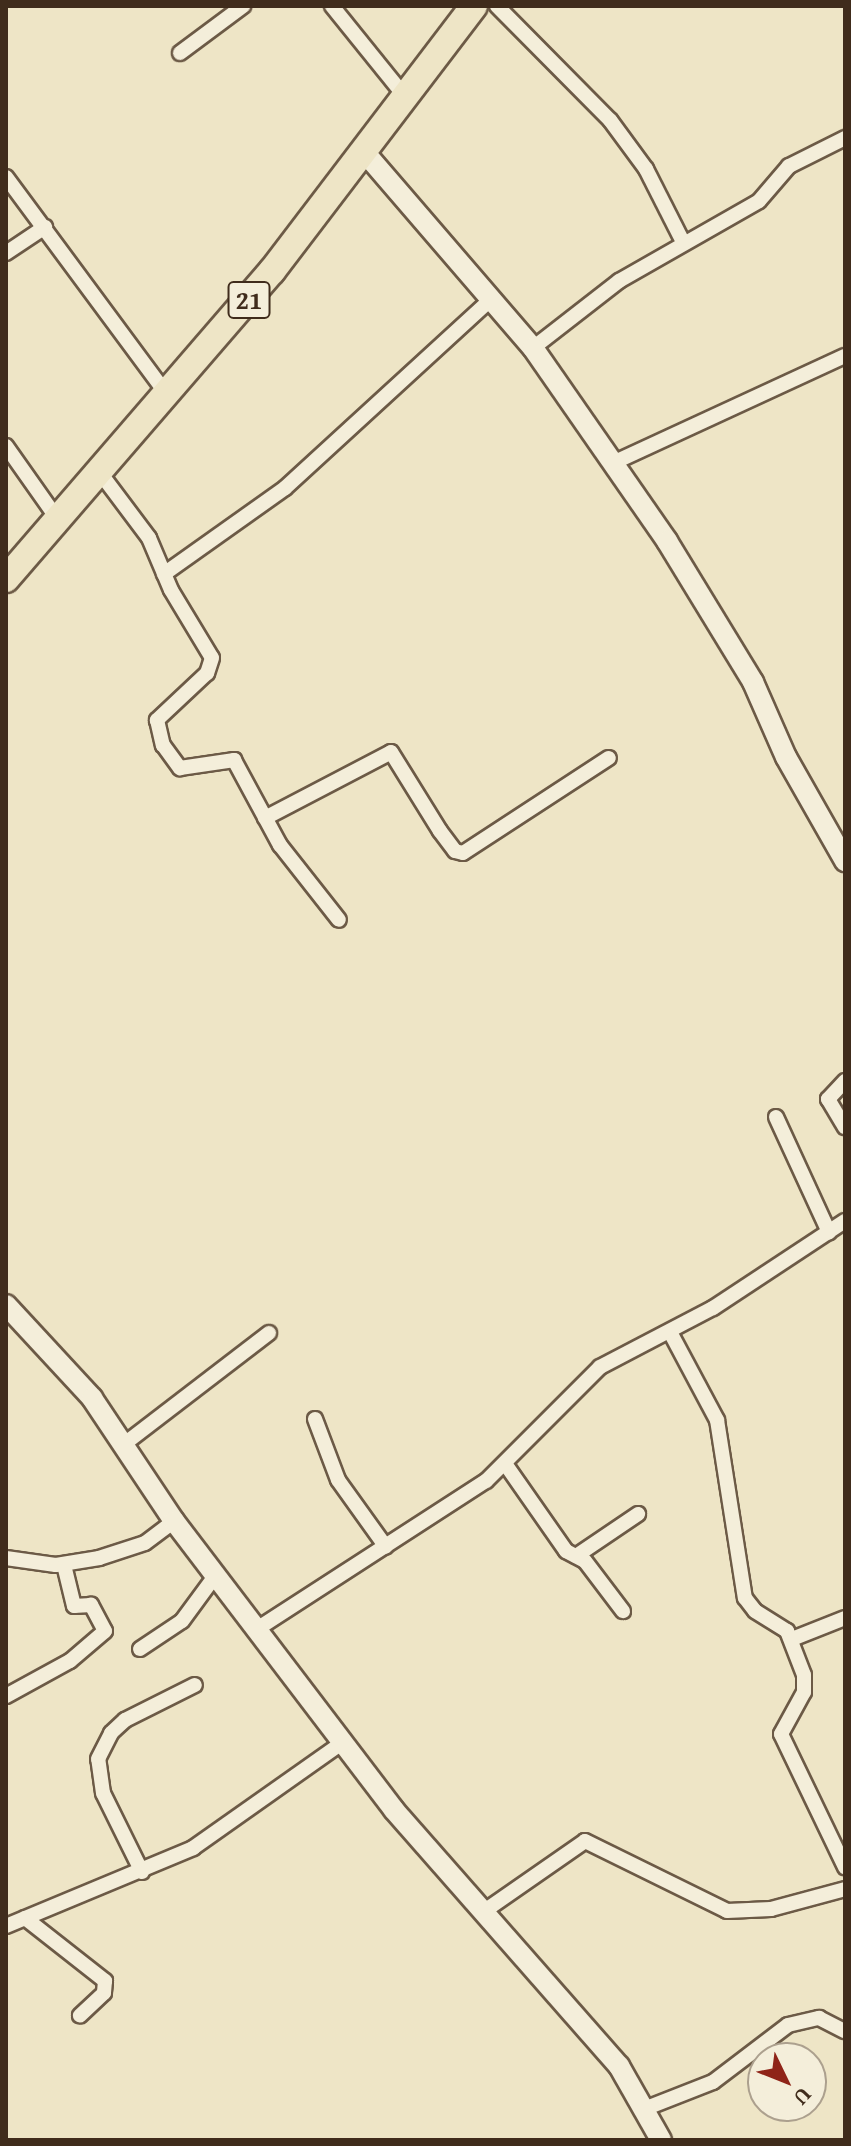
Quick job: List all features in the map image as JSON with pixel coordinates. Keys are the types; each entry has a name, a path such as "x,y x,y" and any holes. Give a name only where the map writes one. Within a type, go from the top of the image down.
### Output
{"highway":[{"name":"21","path":"6,579 168,397 366,154 474,6"}],"street":[{"path":"180,53 243,6"},
{"path":"332,6 407,99"},
{"path":"497,6 610,120 646,169 683,242"},
{"path":"533,348 619,281 759,201 789,166 845,138"},
{"path":"366,154 533,348 613,463 719,622 813,809 845,861"},
{"path":"6,177 168,397"},
{"path":"6,253 45,227"},
{"path":"164,574 285,488 492,298"},
{"path":"613,463 845,356"},
{"path":"6,446 59,521"},
{"path":"101,474 149,538 164,574 212,658 207,673 157,720 163,745 180,768 234,760 265,818 339,920"},
{"path":"265,818 391,752 440,831 455,851 463,853 609,758"},
{"path":"845,1081 828,1099 845,1127"},
{"path":"776,1117 829,1232"},
{"path":"257,1629 386,1547 506,1465 600,1367 713,1308 845,1221"},
{"path":"6,1305 74,1377 174,1521 394,1810 591,2030 644,2109 658,2138"},
{"path":"673,1331 717,1420 745,1598 792,1639 806,1684 783,1724 783,1742 845,1867"},
{"path":"123,1445 269,1333"},
{"path":"315,1419 338,1480 386,1547"},
{"path":"506,1465 566,1551 576,1556 623,1611"},
{"path":"576,1556 638,1514"},
{"path":"6,1558 64,1565 131,1549 174,1521"},
{"path":"7,1694 70,1661 105,1631 91,1605 74,1606 64,1565"},
{"path":"140,1649 182,1621 215,1576"},
{"path":"792,1639 845,1618"},
{"path":"142,1872 103,1793 98,1759 111,1733 125,1720 195,1685"},
{"path":"6,1926 142,1872 216,1833 343,1742"},
{"path":"483,1912 585,1841 727,1911 771,1909 845,1889"},
{"path":"25,1918 105,1981 104,1993 80,2015"},
{"path":"644,2109 713,2082 788,2025 819,2018 845,2031"}]}
